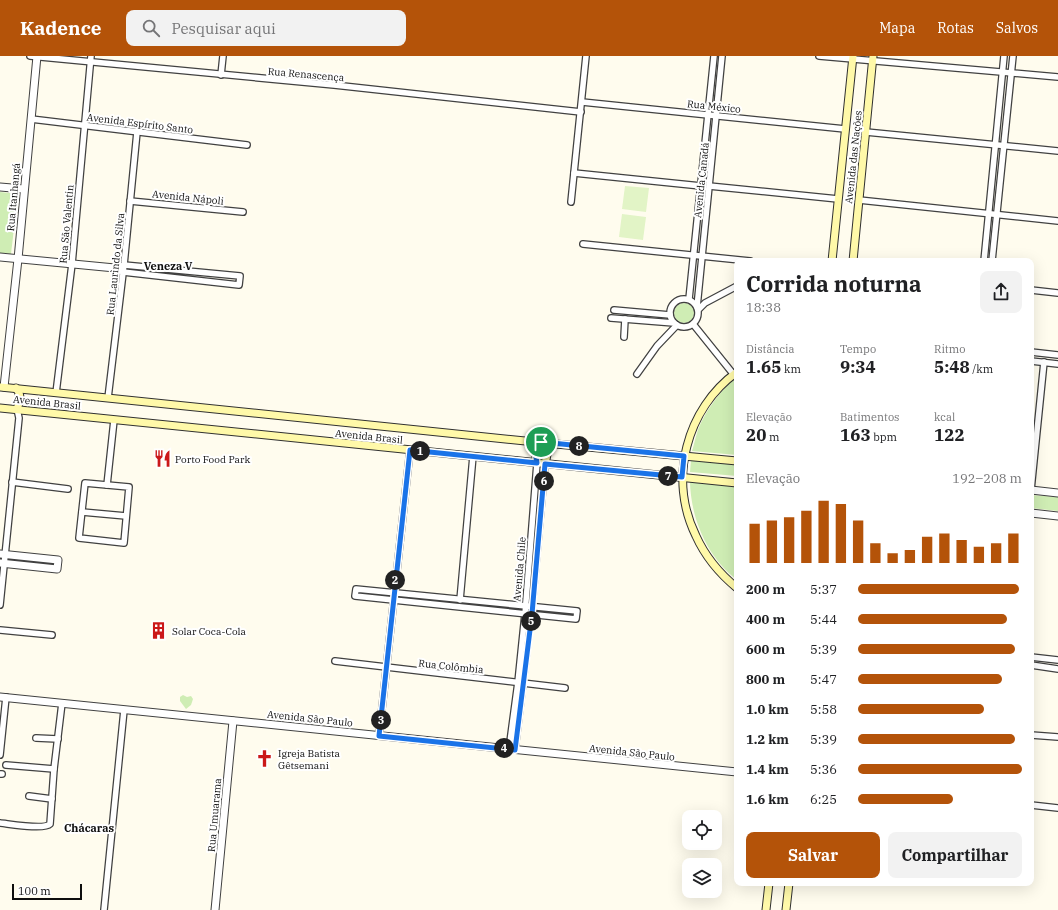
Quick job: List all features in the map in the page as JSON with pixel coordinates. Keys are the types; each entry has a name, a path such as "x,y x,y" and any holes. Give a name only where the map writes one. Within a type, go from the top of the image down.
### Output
{"main road":[{"name":"Avenida das Nações","path":"832,258 852,58"},
{"name":"Avenida das Nações","path":"853,258 873,59"},
{"path":"734,374 708,401 699,415 687,443 682,477 688,515 695,536 721,574 734,585"},
{"name":"Avenida Brasil","path":"2,387 734,461"},
{"path":"16,388 20,394 17,409"},
{"name":"Avenida Brasil","path":"0,408 734,483"},
{"path":"537,463 536,448 543,442 548,450 545,464"},
{"path":"766,910 769,886"},
{"path":"786,910 789,886"}],"street":[{"name":"Rua Renascença","path":"34,56 91,59 221,75 334,85 581,112"},
{"name":"Rua Itanhangá","path":"2,387 18,259 31,119 34,56"},
{"path":"221,75 223,56"},
{"path":"571,202 586,56"},
{"name":"Avenida Canadá","path":"689,299 714,56"},
{"name":"Avenida Canadá","path":"697,308 722,56"},
{"path":"820,56 873,59 1058,77"},
{"path":"984,258 1004,56"},
{"path":"992,258 1013,56"},
{"name":"Rua São Valentin","path":"56,393 72,264 91,59"},
{"name":"Rua México","path":"582,102 845,129"},
{"name":"Avenida Espírito Santo","path":"31,119 247,145"},
{"name":"Rua Laurindo da Silva","path":"108,398 124,266 137,132"},
{"path":"866,132 1058,151"},
{"path":"574,173 701,186"},
{"path":"709,186 838,199"},
{"path":"0,187 24,189"},
{"path":"859,200 988,215 1058,221"},
{"name":"Avenida Nápoli","path":"130,201 243,212"},
{"path":"583,244 734,259"},
{"path":"0,257 115,268 124,266 240,276 239,285 123,272 115,268"},
{"path":"697,308 734,288"},
{"path":"1034,290 1058,293"},
{"path":"611,318 676,324 685,327 693,324 698,316 697,308 689,299 677,300 671,307 670,315 676,324"},
{"path":"614,310 670,315"},
{"path":"624,337 625,319"},
{"path":"637,374 656,346 676,324"},
{"path":"693,324 734,372"},
{"path":"1034,352 1058,355"},
{"path":"1034,361 1058,364"},
{"path":"1034,464 1044,362"},
{"path":"0,605 3,554 19,418 17,409"},
{"path":"107,485 114,420"},
{"path":"379,736 410,450"},
{"path":"460,600 473,456"},
{"name":"Avenida Chile","path":"512,749 537,463"},
{"name":"Avenida Chile","path":"512,749 524,683 532,614 545,464"},
{"path":"12,482 68,488"},
{"path":"85,482 107,485 129,487 124,543 79,538 85,482"},
{"path":"1034,490 1058,493"},
{"path":"82,512 126,516"},
{"path":"1034,513 1058,516"},
{"path":"2,564 57,569 58,560 3,554"},
{"path":"356,589 394,593 577,611 576,620 532,614 355,596 356,589"},
{"path":"0,630 52,635"},
{"path":"1034,657 1058,660"},
{"name":"Rua Colômbia","path":"335,661 565,688"},
{"path":"1034,666 1058,668"},
{"path":"0,755 3,697"},
{"name":"Avenida São Paulo","path":"3,697 734,772"},
{"path":"0,823 37,827 48,826 50,824 54,769 62,703"},
{"path":"104,910 124,710"},
{"name":"Rua Umuarama","path":"215,910 233,721"},
{"path":"1034,735 1058,738"},
{"path":"36,738 58,739"},
{"path":"6,765 54,769"},
{"path":"29,796 52,799"},
{"path":"1034,805 1058,808"}],"green space":[{"path":"625,186 649,188 646,212 622,209"},
{"path":"0,192 18,194 11,254 0,253"},
{"path":"622,214 646,217 643,240 619,237"},
{"path":"680,303 688,303 694,309 694,317 688,323 680,323 674,317 674,309"},
{"path":"734,380 734,455 692,451 696,435 708,410"},
{"path":"691,460 734,465 734,476 690,472"},
{"path":"690,482 734,487 734,578 726,571 709,549 697,523 691,496"},
{"path":"1034,495 1058,497 1058,511 1034,508"},
{"path":"183,695 187,697 191,696 193,699 191,705 186,709 180,701 180,697"}],"place":[{"name":"Porto Food Park","path":"162,459"},
{"name":"Solar Coca-Cola","path":"159,631"},
{"name":"Igreja Batista Gêtsemani","path":"265,759"}],"district":[{"name":"Veneza V","path":"168,266"},
{"name":"Chácaras","path":"89,828"}],"route":[{"path":"541,442 684,456 682,477 545,464 532,614 515,750 379,736 410,450 537,463 536,448 541,442"}]}
